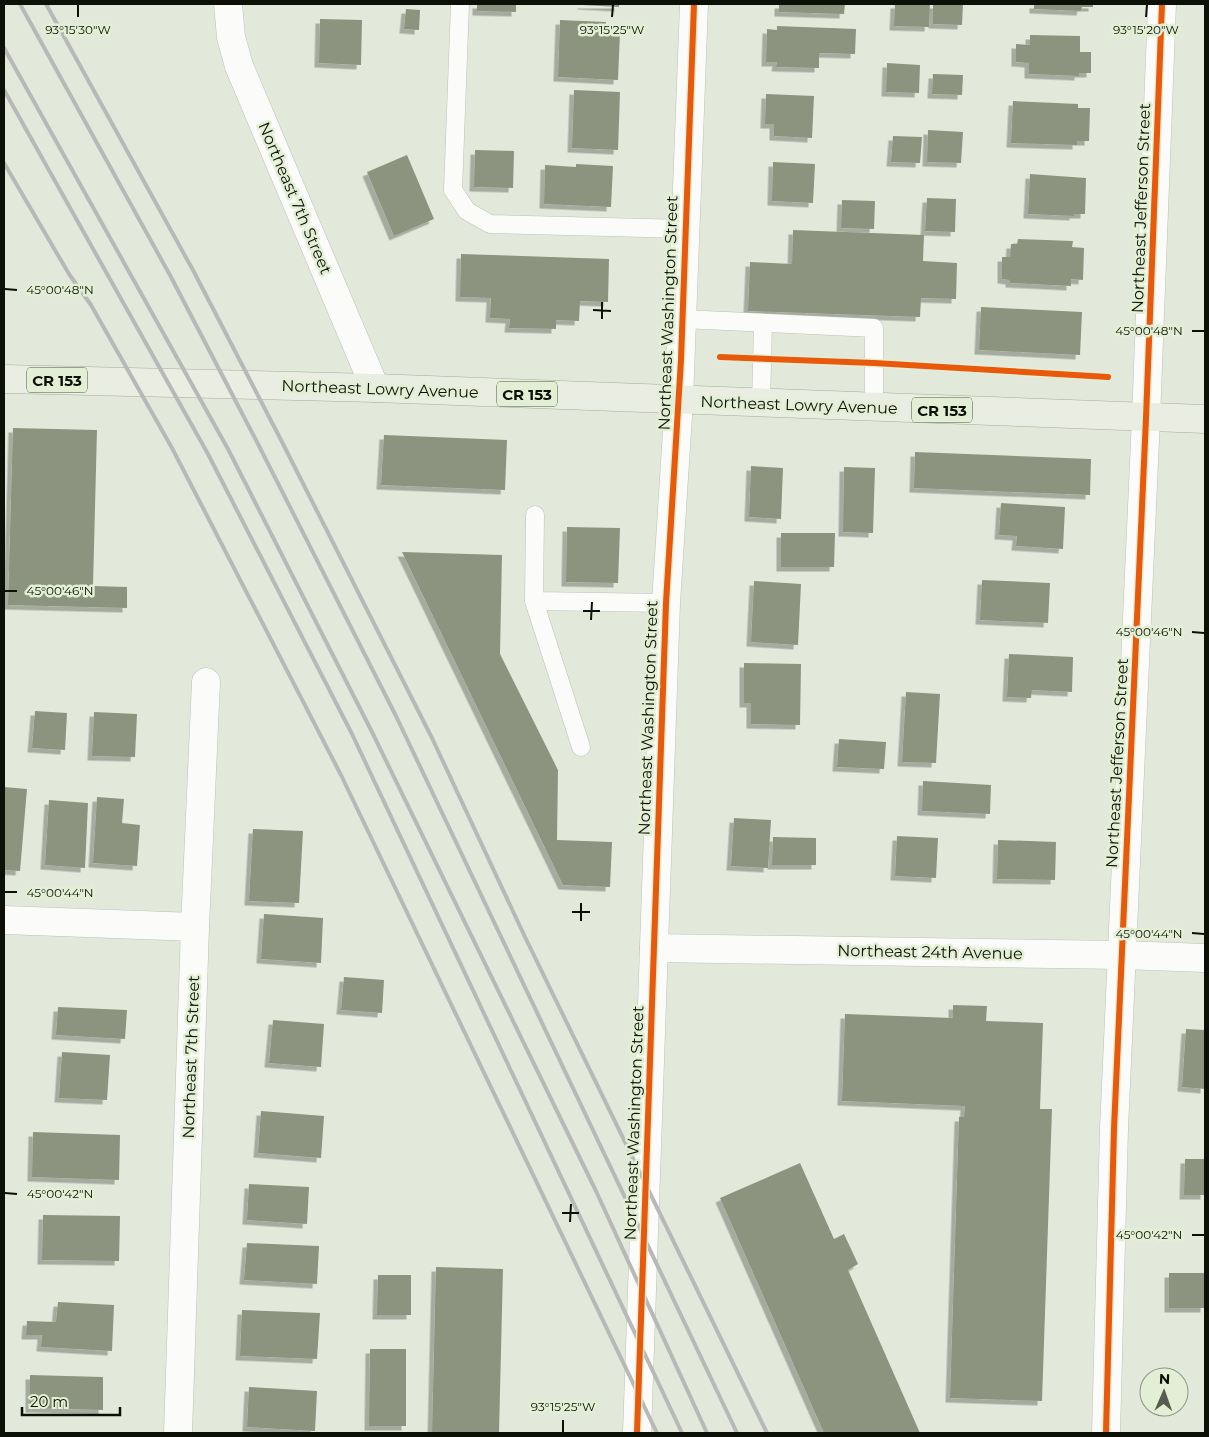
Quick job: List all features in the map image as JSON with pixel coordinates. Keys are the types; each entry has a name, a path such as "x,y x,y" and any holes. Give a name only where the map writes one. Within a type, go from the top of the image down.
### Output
{"main road":[{"name":"Northeast Lowry Avenue","path":"4,379 375,388 1205,419"}],"street":[{"name":"Northeast 7th Street","path":"228,4 231,37 239,66 375,388"},
{"name":"Northeast Washington Street","path":"637,1433 666,603 679,400 694,4"},
{"name":"Northeast Jefferson Street","path":"1106,1433 1114,1129 1146,418 1162,4"},
{"name":"Northeast 7th Street","path":"178,1433 195,927 206,682"},
{"path":"4,920 195,927"},
{"name":"Northeast 24th Avenue","path":"654,948 1205,958"}],"lane":[{"path":"460,4 453,190 467,211 490,224 685,229"},
{"path":"682,319 874,328 874,407"},
{"path":"761,403 763,323"},
{"path":"535,515 534,601 581,747"},
{"path":"534,601 666,603"}],"building":[{"path":"477,4 516,4 516,12 477,11"},
{"path":"619,4 619,7 582,5"},
{"path":"779,4 845,4 844,14 779,12"},
{"path":"895,4 930,4 929,27 894,26"},
{"path":"933,4 963,4 962,25 933,24"},
{"path":"1034,4 1093,4 1093,7 1082,7 1081,11 1034,9"},
{"path":"406,9 420,10 419,30 404,29"},
{"path":"320,19 362,20 361,65 319,63"},
{"path":"560,20 606,22 606,32 620,32 618,80 558,77"},
{"path":"777,26 856,29 855,54 819,53 819,68 776,67 777,62 766,62 767,29 777,30"},
{"path":"1030,35 1080,36 1080,52 1091,52 1091,73 1079,73 1079,76 1029,74 1029,63 1016,62 1016,44 1030,45"},
{"path":"887,63 920,65 919,93 886,92"},
{"path":"933,74 963,75 962,95 932,94"},
{"path":"574,90 620,92 618,150 572,148"},
{"path":"766,94 814,96 812,138 774,136 774,124 765,124"},
{"path":"1013,101 1078,104 1078,108 1090,108 1089,141 1077,141 1077,145 1011,143"},
{"path":"928,130 963,132 961,163 927,162"},
{"path":"893,136 922,137 920,163 891,162"},
{"path":"475,150 514,151 513,188 474,187"},
{"path":"407,155 434,219 394,236 367,172"},
{"path":"773,162 815,164 813,203 772,201"},
{"path":"576,164 613,166 611,207 544,204 545,165 576,167"},
{"path":"1030,174 1086,178 1085,214 1074,214 1074,216 1028,214"},
{"path":"927,198 956,199 955,232 925,231"},
{"path":"842,200 875,201 874,229 841,228"},
{"path":"793,230 924,235 923,261 957,263 956,299 921,298 920,317 748,311 750,262 792,264"},
{"path":"1018,239 1073,241 1072,247 1084,248 1083,280 1071,279 1071,286 1010,283 1010,280 1002,279 1002,257 1010,257 1011,244 1017,244"},
{"path":"461,254 609,259 608,302 580,301 579,321 556,320 556,329 509,328 510,319 490,318 491,298 460,297"},
{"path":"981,307 1082,312 1080,355 979,350"},
{"path":"13,428 97,430 93,586 127,587 127,608 8,605"},
{"path":"384,435 507,440 505,490 381,485"},
{"path":"915,452 1091,459 1090,495 914,488"},
{"path":"751,466 783,468 781,519 749,517"},
{"path":"844,467 875,468 873,533 843,532"},
{"path":"1001,503 1065,507 1063,549 1016,546 1017,536 999,535"},
{"path":"567,527 620,528 618,583 566,582"},
{"path":"781,533 835,533 834,567 781,567"},
{"path":"402,552 502,555 500,654 558,770 557,840 612,842 610,887 563,885"},
{"path":"982,580 1050,583 1048,623 980,620"},
{"path":"754,581 801,584 798,645 751,642"},
{"path":"1009,654 1073,657 1072,692 1032,690 1031,698 1007,697"},
{"path":"744,663 801,664 800,725 751,724 751,703 744,703"},
{"path":"906,692 940,694 936,763 902,762"},
{"path":"35,711 67,713 65,750 32,748"},
{"path":"94,712 137,714 135,757 92,756"},
{"path":"839,739 886,742 884,769 837,767"},
{"path":"923,781 991,785 990,814 922,811"},
{"path":"4,787 27,789 20,871 4,870"},
{"path":"97,797 124,799 122,823 140,825 137,866 93,863"},
{"path":"49,800 88,803 85,868 45,865"},
{"path":"734,818 771,820 768,868 731,866"},
{"path":"253,829 303,831 299,903 249,901"},
{"path":"897,836 938,838 936,878 895,876"},
{"path":"773,837 816,838 816,865 772,865"},
{"path":"998,840 1056,842 1055,880 997,879"},
{"path":"264,914 323,918 321,963 261,959"},
{"path":"344,977 384,980 382,1013 341,1010"},
{"path":"953,1005 987,1006 986,1021 1043,1023 1040,1109 1052,1109 1042,1401 950,1398 959,1117 964,1117 965,1106 842,1101 845,1014 953,1018"},
{"path":"58,1007 127,1010 125,1039 56,1035"},
{"path":"273,1020 324,1024 321,1067 269,1063"},
{"path":"1186,1029 1205,1030 1205,1089 1182,1087"},
{"path":"62,1052 110,1055 107,1100 59,1098"},
{"path":"261,1111 324,1116 321,1158 258,1153"},
{"path":"33,1132 120,1135 119,1180 32,1177"},
{"path":"1185,1159 1205,1159 1205,1195 1184,1195"},
{"path":"800,1163 834,1239 844,1234 858,1264 848,1270 920,1433 824,1433 720,1198"},
{"path":"249,1184 309,1187 307,1224 247,1220"},
{"path":"43,1215 120,1216 119,1261 42,1260"},
{"path":"247,1243 319,1246 317,1284 244,1280"},
{"path":"436,1267 503,1269 499,1433 432,1433"},
{"path":"1169,1273 1205,1273 1205,1308 1169,1308"},
{"path":"378,1275 411,1275 411,1315 377,1315"},
{"path":"58,1302 114,1305 112,1351 41,1347 42,1335 26,1335 27,1321 56,1322"},
{"path":"242,1310 320,1313 317,1359 240,1356"},
{"path":"370,1349 406,1349 406,1426 369,1426"},
{"path":"30,1375 103,1377 103,1410 30,1408"},
{"path":"249,1387 317,1391 315,1431 247,1427"}],"railway":[{"path":"20,4 171,277 396,716 737,1433"},
{"path":"46,4 194,272 432,738 525,937 767,1433"},
{"path":"4,48 228,449 372,732 596,1191 707,1433"},
{"path":"4,90 208,454 352,734 682,1433"},
{"path":"4,163 69,274 91,305 172,448 341,775 657,1433"}],"cycle path":[{"path":"637,1433 666,603 681,360 694,4"},
{"path":"1106,1433 1114,1129 1146,418 1162,4"},
{"path":"720,357 874,363 1108,377"}]}
